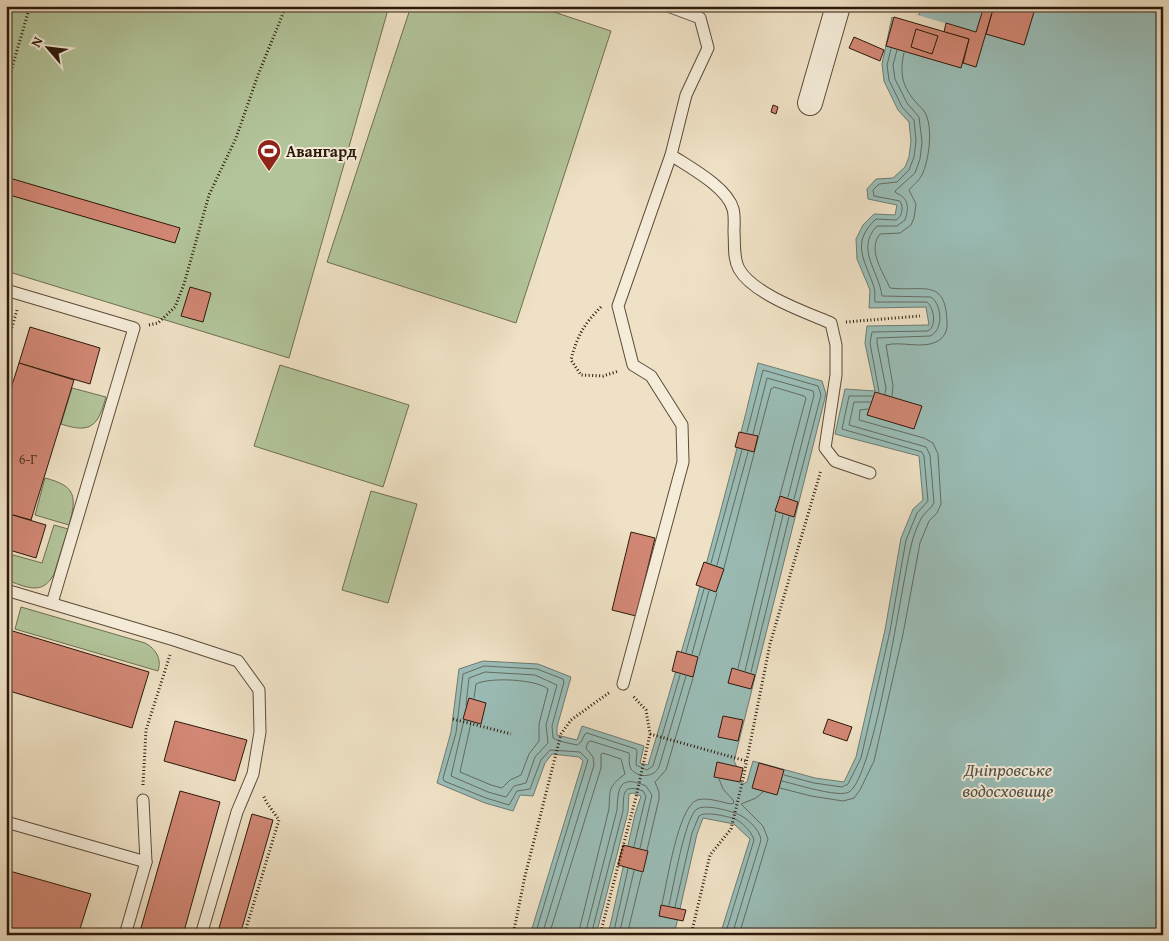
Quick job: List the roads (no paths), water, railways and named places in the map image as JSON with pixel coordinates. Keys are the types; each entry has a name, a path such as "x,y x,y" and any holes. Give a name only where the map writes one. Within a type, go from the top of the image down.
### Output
{"street":[{"path":"810,103 838,6"}],"lane":[{"path":"623,684 683,462 682,425 650,376 633,365 618,306 671,155 686,96 708,48 700,18 668,6"},
{"path":"671,155 728,196 733,210 735,256 739,269 746,278 765,292 831,323 836,345 836,375 825,448 835,461 870,473"},
{"path":"6,290 134,328 52,603"},
{"path":"6,590 238,661 259,690 260,732 253,774 238,812 201,935"},
{"path":"126,935 146,862 142,800"},
{"path":"6,822 146,862"}],"water":[{"name":"Дніпровське водосховище","path":"911,6 1163,6 1163,935 720,935 750,839 734,824 703,818 697,834 674,935 608,935 635,814 641,796 633,793 629,794 628,812 596,935 530,935 583,761 579,757 552,754 545,763 533,796 520,795 513,811 485,803 437,783 451,732 459,669 483,661 538,664 571,677 557,727 557,735 577,740 582,726 644,746 640,763 648,765 706,565 758,363 822,381 826,394 734,761 743,784 747,782 753,761 815,778 844,782 856,757 885,630 901,538 913,509 923,500 919,456 835,434 845,389 875,391 865,343 867,326 929,325 926,307 869,308 870,290 857,259 856,239 863,225 874,214 895,215 897,205 868,199 867,189 876,179 893,178 905,167 909,157 911,141 909,122 898,110 884,81 882,64 892,17 919,15 920,12"}],"place":[{"name":"Авангард","path":"269,172"}]}
